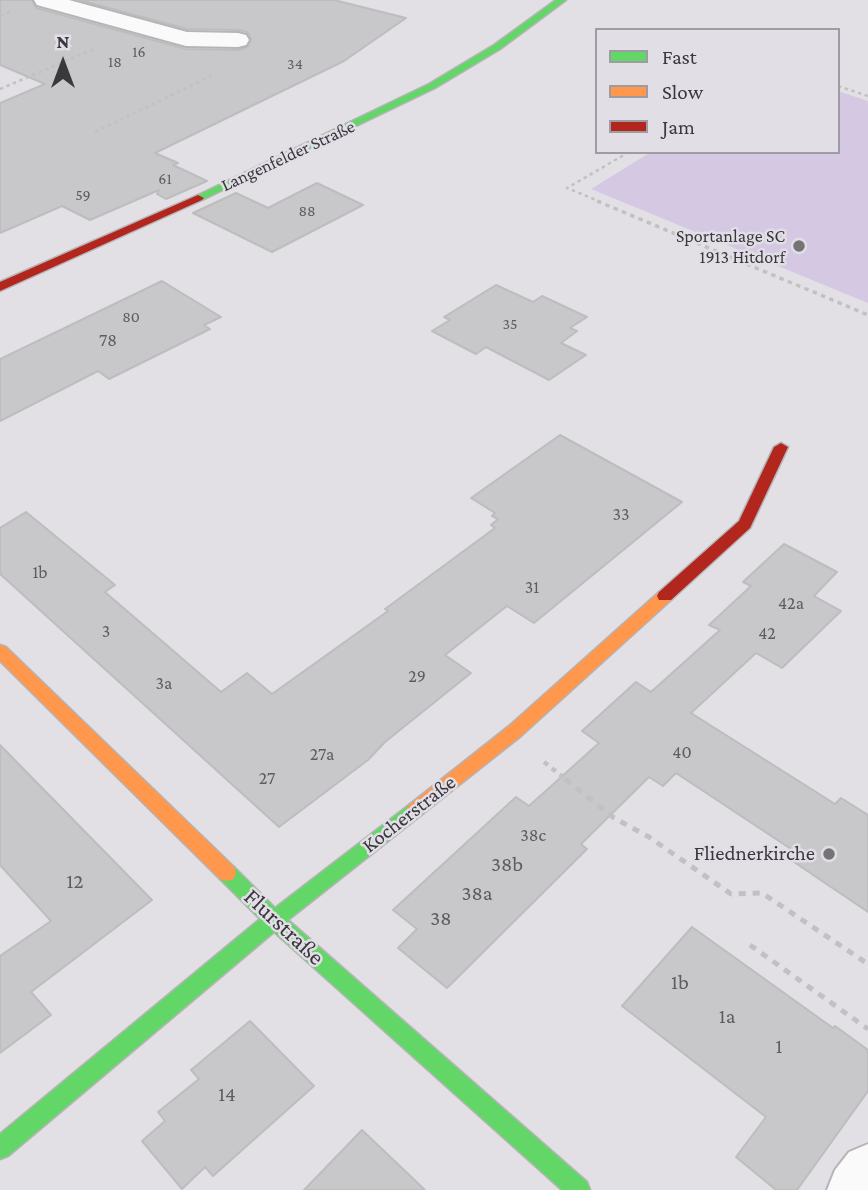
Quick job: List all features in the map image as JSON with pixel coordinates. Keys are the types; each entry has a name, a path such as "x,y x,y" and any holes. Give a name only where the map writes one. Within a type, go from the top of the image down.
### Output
{"street":[{"path":"45,0 186,39 238,40"},
{"name":"Langenfelder Straße","path":"0,287 282,160 432,86 497,47 562,0"},
{"name":"Kocherstraße","path":"0,1148 274,920 515,731 745,524 781,447"},
{"name":"Flurstraße","path":"0,651 274,920 579,1190"},
{"path":"855,1190 868,1171"}],"path":[{"path":"0,89 145,28"},
{"path":"95,132 240,62 238,40"},
{"path":"840,87 868,96"},
{"path":"626,154 567,188 868,315"},
{"path":"515,731 551,769 614,818 649,837 731,894 762,893 868,964"},
{"path":"750,945 868,1029"}],"shaded area":[{"name":"Sportanlage SC 1913 Hitdorf","path":"840,92 868,101 868,303 591,189 648,154 840,154"}],"building":[{"path":"0,0 32,0 36,8 186,49 239,50 248,46 251,39 247,32 239,30 187,29 79,0 334,0 406,18 344,61 155,153 207,181 166,199 157,194 159,190 90,220 62,206 0,233 0,103 45,84 0,65"},
{"path":"317,183 363,205 272,252 193,213 236,193 268,208"},
{"path":"162,281 221,317 204,325 210,329 109,379 98,371 0,421 0,359"},
{"path":"496,285 533,302 542,296 587,317 570,328 577,331 561,343 586,355 549,380 486,347 476,354 432,331 450,320 444,317"},
{"path":"560,435 682,502 534,623 507,606 445,655 471,673 385,742 368,760 279,827 0,574 0,528 26,512 115,585 105,592 221,692 247,673 272,694 388,611 385,609 495,528 491,525 498,519 492,516 495,513 471,498"},
{"path":"784,544 837,572 814,596 841,611 782,668 756,653 691,713 835,804 841,798 868,815 868,912 788,858 794,851 676,773 663,786 649,777 581,844 587,849 447,988 398,948 417,929 393,910 516,797 529,806 599,743 582,731 636,682 651,692 720,630 709,625 751,586 743,582"},
{"path":"0,745 152,900 31,992 51,1015 0,1053 0,956 51,921 0,865"},
{"path":"692,927 868,1050 868,1091 797,1190 776,1190 736,1157 766,1117 622,1006"},
{"path":"250,1021 314,1086 213,1176 205,1167 182,1189 142,1141 165,1121 158,1112 199,1079 191,1070"},
{"path":"362,1130 425,1190 304,1190"}],"traffic: fast":[{"path":"198,198 432,86 497,47 562,0"},
{"path":"0,1148 274,920 415,810"},
{"path":"227,873 274,920 579,1190"}],"traffic: slow":[{"path":"415,810 515,731 665,596"},
{"path":"0,651 227,873"}],"traffic: jam":[{"path":"0,287 198,198"},
{"path":"665,596 745,524 781,447"}],"place":[{"name":"Sportanlage SC 1913 Hitdorf","path":"799,246"},
{"name":"Fliednerkirche","path":"829,854"}]}
